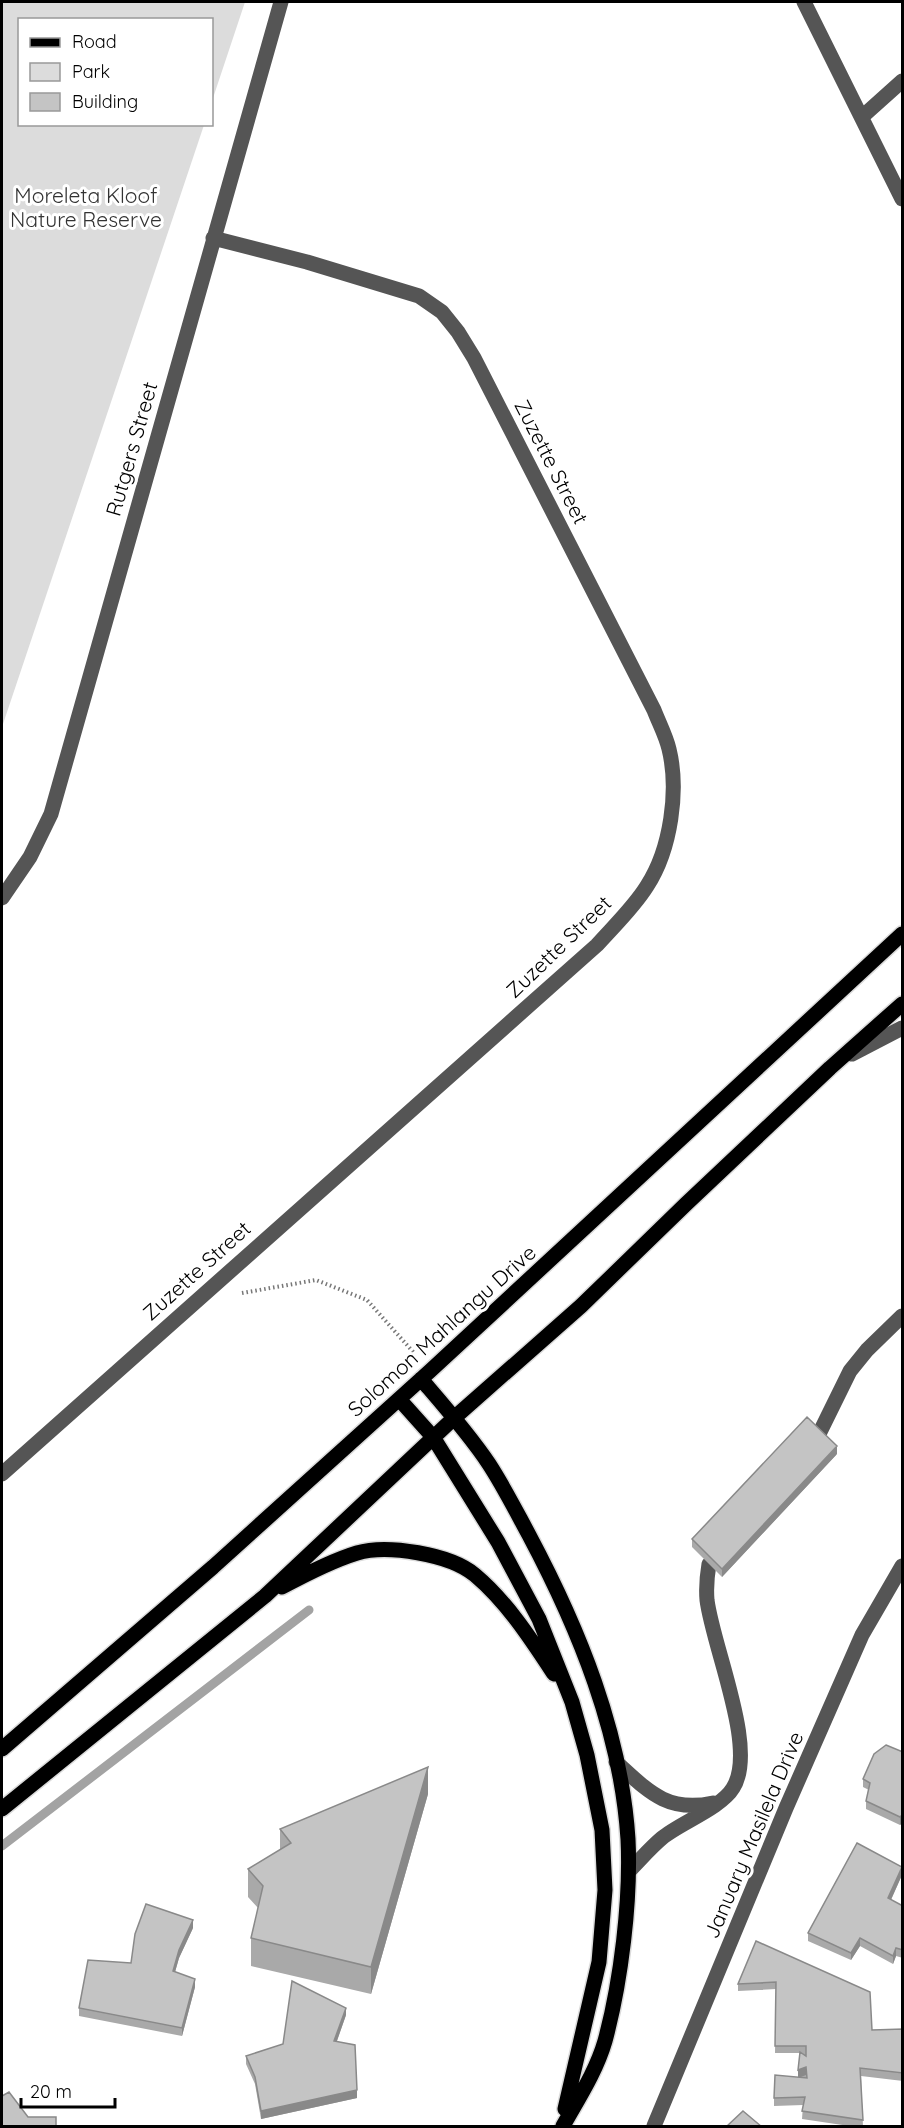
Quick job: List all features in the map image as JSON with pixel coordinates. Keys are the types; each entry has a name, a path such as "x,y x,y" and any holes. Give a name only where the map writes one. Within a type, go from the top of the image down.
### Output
{"main road":[{"name":"Solomon Mahlangu Drive","path":"2,1749 213,1567 426,1375 903,934"},
{"path":"2,1809 265,1596 454,1418 581,1306 830,1068 903,1004"},
{"path":"426,1375 502,1485 556,1587 588,1663 616,1762 628,1837 629,1871 620,1969 605,2042 595,2067 562,2127"},
{"path":"399,1399 434,1437 498,1542 539,1619 572,1702 587,1755 602,1830 605,1890 599,1962 562,2127"},
{"path":"265,1596 327,1564 359,1552 389,1550 436,1555 473,1573 503,1604 532,1641 572,1702"}],"street":[{"name":"Rutgers Street","path":"2,898 30,857 51,814 281,2"},
{"path":"804,2 903,199"},
{"path":"862,116 903,81"},
{"name":"Zuzette Street","path":"2,1474 597,945 648,885 663,851 670,826 673,789 669,748 654,710 480,368 458,332 442,312 419,296 307,262 213,238"},
{"path":"830,1068 865,1046 903,1028"},
{"path":"818,1436 850,1371 867,1350 903,1316"},
{"path":"629,1871 662,1839 732,1790 740,1773 741,1754 738,1730 707,1600 709,1564"},
{"name":"January Masilela Drive","path":"654,2127 786,1808 862,1635 903,1566"},
{"path":"616,1762 645,1788 663,1800 682,1805 699,1806 719,1801"}],"path":[{"path":"232,1297 242,1293 315,1280 367,1300 426,1375"}],"green space":[{"name":"Moreleta Kloof Nature Reserve","path":"2,2 245,2 213,98 213,18 18,18 18,126 204,126 2,727"}],"building":[{"path":"807,1417 837,1446 722,1569 692,1539"},
{"path":"886,1745 903,1752 903,1814 900,1817 866,1801 870,1783 863,1779 874,1754"},
{"path":"428,1767 371,1967 251,1938 263,1886 248,1869 291,1843 280,1829"},
{"path":"857,1843 902,1867 888,1898 903,1906 903,1950 896,1948 893,1956 860,1938 851,1953 808,1933"},
{"path":"146,1904 193,1920 179,1950 173,1971 195,1979 182,2028 79,2008 88,1960 131,1963 135,1934"},
{"path":"756,1941 870,1992 872,2030 903,2029 903,2073 860,2068 863,2120 802,2111 805,2097 774,2098 775,2075 807,2078 806,2067 798,2070 800,2052 806,2056 806,2046 775,2046 776,1982 738,1984"},
{"path":"292,1981 346,2008 334,2041 355,2045 357,2090 261,2111 255,2077 246,2056 283,2044"},
{"path":"9,2092 28,2117 56,2117 56,2127 2,2127 2,2096"},
{"path":"743,2111 762,2127 726,2127"}],"waterway":[{"path":"2,1846 309,1610"}]}
